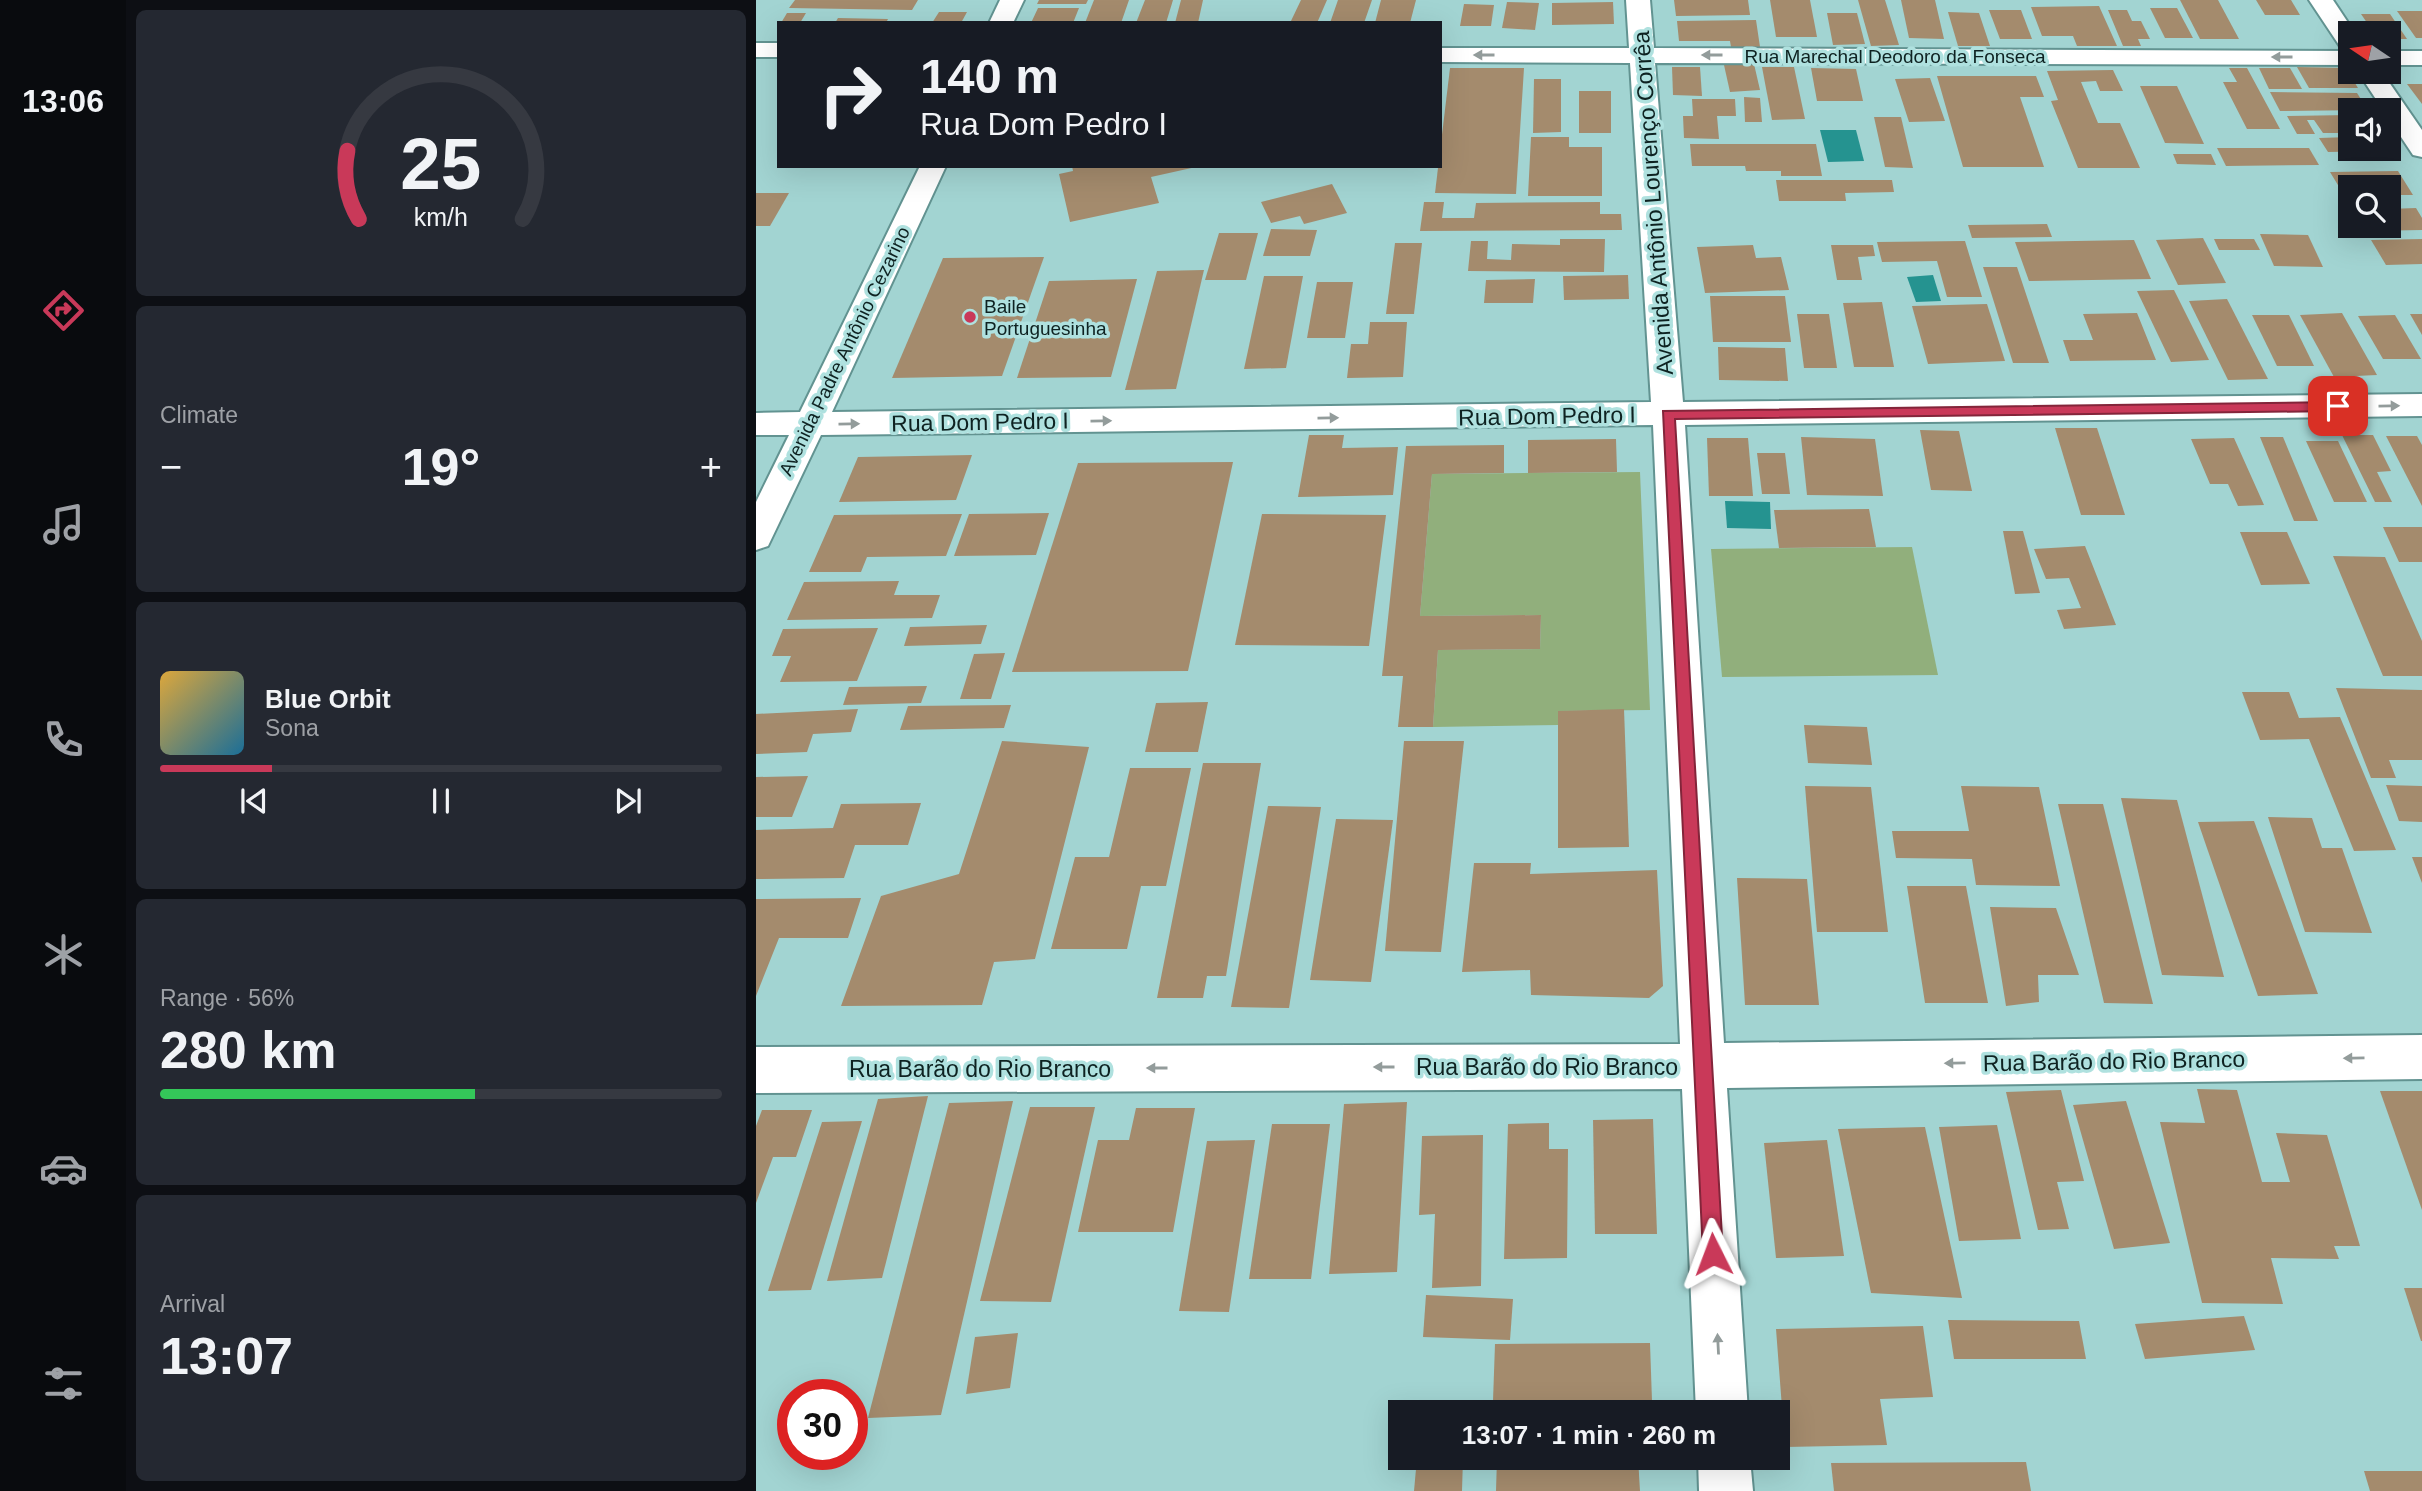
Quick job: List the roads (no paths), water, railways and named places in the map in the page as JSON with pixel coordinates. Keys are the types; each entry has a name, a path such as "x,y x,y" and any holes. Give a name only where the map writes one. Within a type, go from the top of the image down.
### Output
{"street":[{"path":"1002,21 1012,0"},
{"name":"Avenida Antônio Lourenço Corrêa","path":"1638,0 1668,414 1721,1400"},
{"path":"2322,0 2338,25"},
{"path":"756,50 777,50"},
{"name":"Rua Marechal Deodoro da Fonseca","path":"1442,55 2338,58"},
{"path":"2401,58 2422,58"},
{"path":"2378,84 2422,149"},
{"name":"Avenida Padre Antônio Cezarino","path":"756,537 932,168"},
{"name":"Rua Dom Pedro I","path":"756,425 2422,405"},
{"name":"Rua Barão do Rio Branco","path":"756,1070 1704,1066 2422,1057"},
{"path":"1725,1470 1726,1491"}],"water":[{"path":"1820,130 1856,130 1864,161 1828,162"},
{"path":"1933,275 1941,301 1916,302 1907,277"},
{"path":"1725,501 1770,502 1771,529 1727,528"}],"place":[{"name":"Baile Portuguesinha","path":"970,317"}]}
